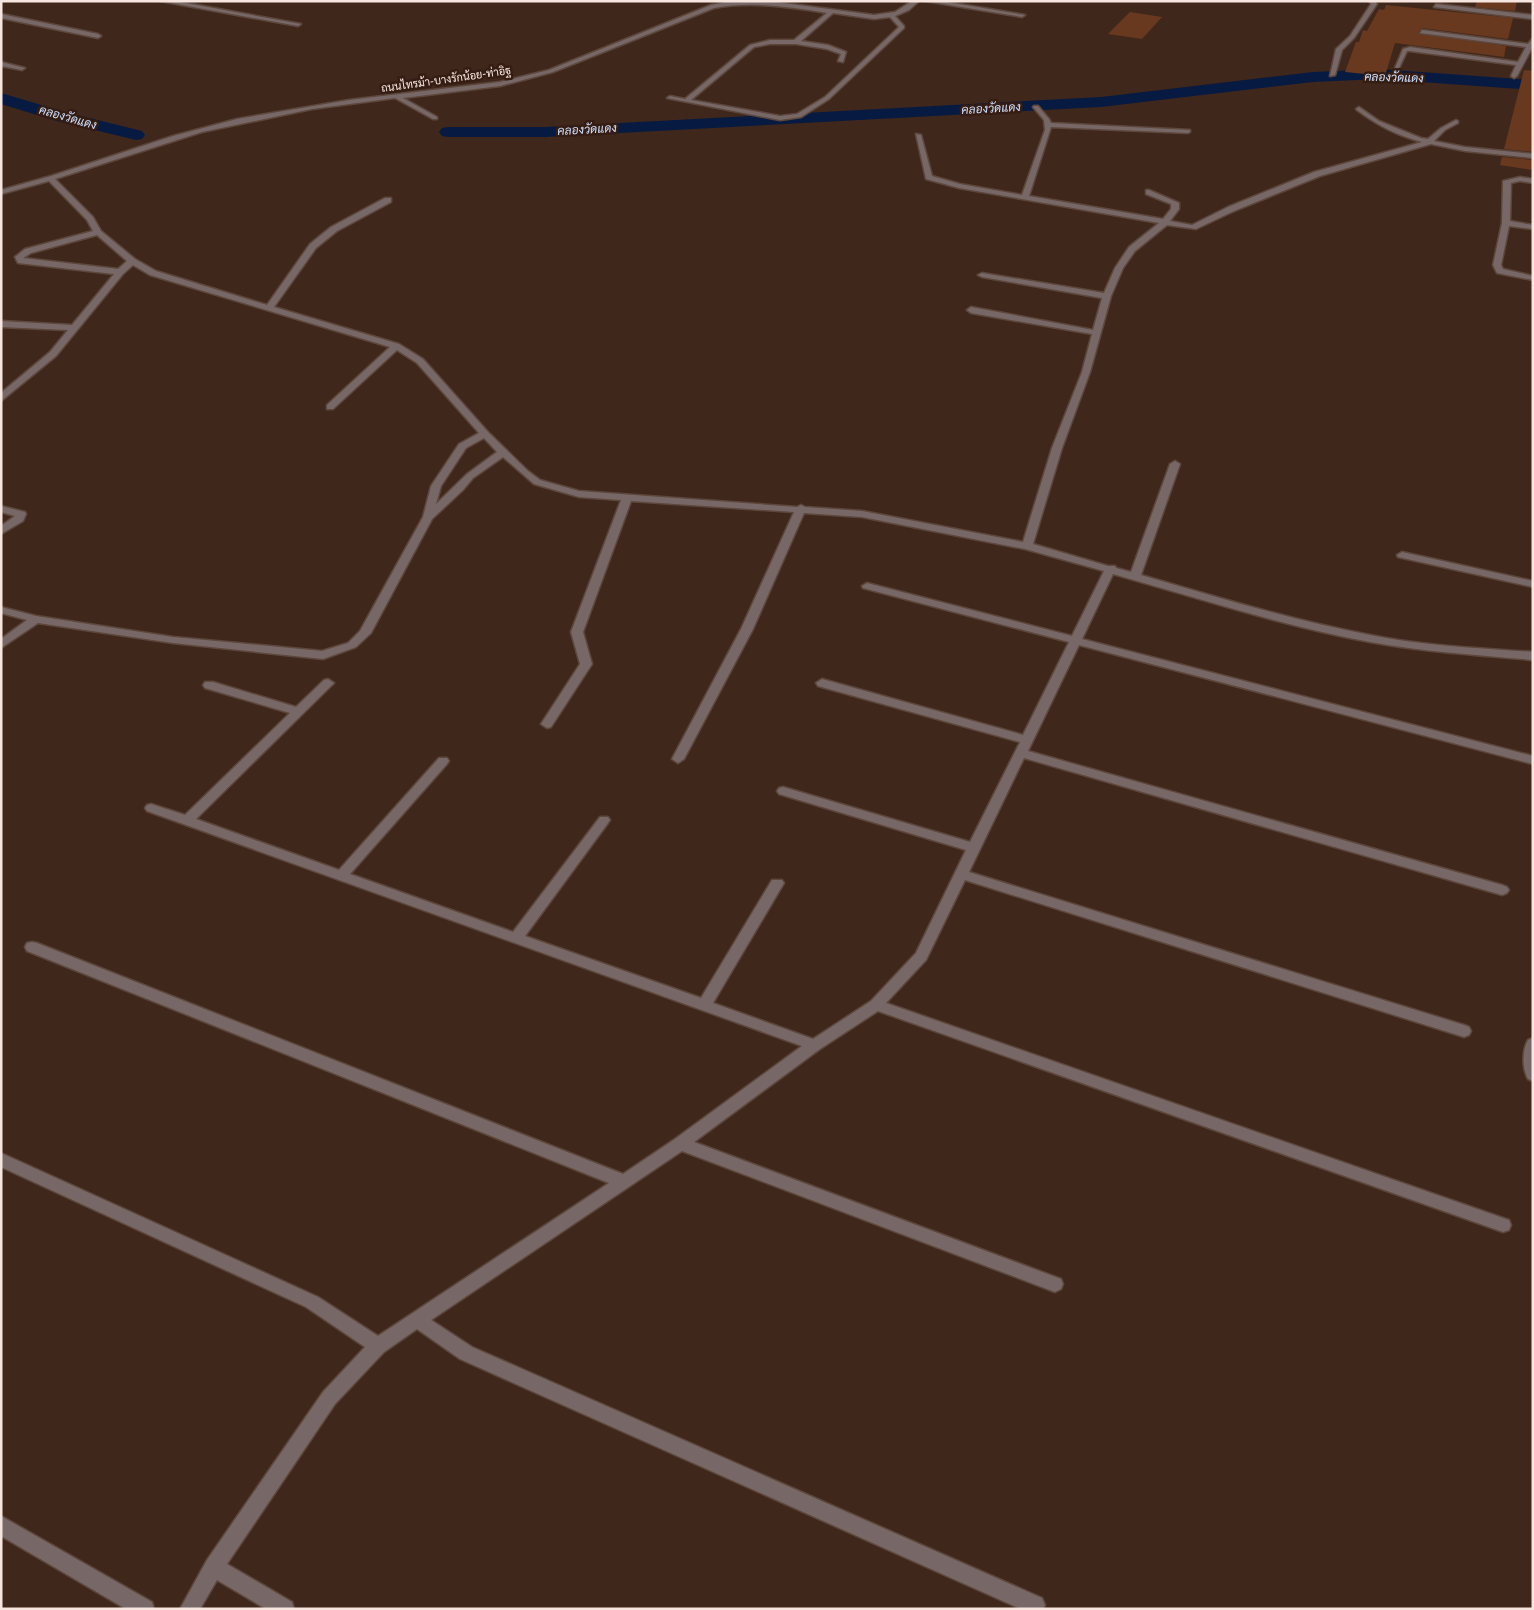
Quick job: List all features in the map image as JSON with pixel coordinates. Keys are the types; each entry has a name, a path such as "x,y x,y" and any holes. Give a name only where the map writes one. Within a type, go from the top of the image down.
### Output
{"street":[{"path":"163,1 298,24"},
{"path":"670,98 780,118 799,116 827,98 902,26 892,16 902,13 916,1"},
{"path":"928,1 1022,16"},
{"path":"1332,75 1339,49 1352,37 1374,4 1372,1"},
{"name":"ถนนไทรม้า-บางรักน้อย-ท่าอิฐ","path":"1,192 201,130 330,105 524,79 551,71 712,6 753,2 860,16 892,16"},
{"path":"1436,6 1533,17"},
{"path":"796,42 831,12"},
{"path":"1,16 98,36"},
{"path":"1422,32 1530,46 1514,76"},
{"path":"686,101 752,46 770,42 796,42 828,47 844,52 841,61"},
{"path":"1397,67 1405,50 1410,48 1521,64"},
{"path":"1,64 22,68"},
{"path":"397,97 421,112 435,118"},
{"path":"1025,197 1048,130 1048,124 1036,107"},
{"path":"1359,109 1374,121 1428,143 1533,156"},
{"path":"918,135 929,177 959,186 1193,227 1231,209 1317,174 1428,143 1443,129 1456,122"},
{"path":"1048,124 1188,131"},
{"path":"50,178 90,219 98,232 132,261 153,274 396,346 420,360 485,434 524,473 537,482 579,494 801,508 862,514 1027,546 1110,568 1279,618 1371,638 1448,649 1533,656"},
{"path":"1533,181 1507,180 1506,223 1497,265 1500,271 1533,278"},
{"path":"1027,546 1057,448 1086,372 1107,296 1119,268 1132,249 1164,223 1175,209 1176,205 1149,192"},
{"path":"268,308 313,246 334,229 388,200"},
{"path":"1506,223 1533,227"},
{"path":"98,232 28,251 19,257 21,261 120,272"},
{"path":"1,398 53,354 120,272 132,261"},
{"path":"982,275 1107,296"},
{"path":"971,310 1098,333"},
{"path":"1,324 74,328"},
{"path":"330,407 396,346"},
{"path":"1,610 36,619 173,640 323,655 352,645 365,633 428,517 436,486 462,446 485,434"},
{"path":"428,517 460,488 470,476 503,452"},
{"path":"1135,576 1176,464"},
{"path":"547,724 586,664 577,632 627,498"},
{"path":"678,759 747,629 801,508"},
{"path":"1,509 21,514 19,519 1,531"},
{"path":"1402,555 1533,584"},
{"path":"189,1609 214,1568 329,1398 378,1346 680,1144 815,1045 876,1005 921,956 1110,568"},
{"path":"867,586 1533,760"},
{"path":"1,645 36,619"},
{"path":"822,682 1024,746 1502,890"},
{"path":"187,821 328,683"},
{"path":"209,685 298,712"},
{"path":"340,876 443,761"},
{"path":"782,791 974,848"},
{"path":"151,808 815,1045"},
{"path":"516,938 604,820"},
{"path":"961,874 1464,1031"},
{"path":"704,1005 777,883"},
{"path":"32,947 623,1181"},
{"path":"876,1005 1503,1226"},
{"path":"1533,1044 1531,1053 1533,1074"},
{"path":"680,1144 1055,1284"},
{"path":"1,1160 312,1302 378,1346"},
{"path":"417,1320 466,1353 1035,1605"},
{"path":"1,1525 144,1609"},
{"path":"214,1568 285,1609"}],"building":[{"path":"1477,1 1517,1 1515,11 1475,7"},
{"path":"1386,5 1513,18 1508,39 1422,28 1418,33 1506,46 1504,57 1395,43 1385,76 1345,72 1356,42 1359,42 1363,30 1367,31 1379,9 1384,10"},
{"path":"1130,12 1162,17 1142,39 1108,34"},
{"path":"1524,70 1533,71 1533,152 1504,149"},
{"path":"1502,157 1533,160 1533,170 1500,165"}],"waterway":[{"name":"คลองวัดแดง","path":"448,132 546,132 1101,102 1313,77 1379,74 1533,85"},
{"name":"คลองวัดแดง","path":"1,98 59,116 136,135"}]}
